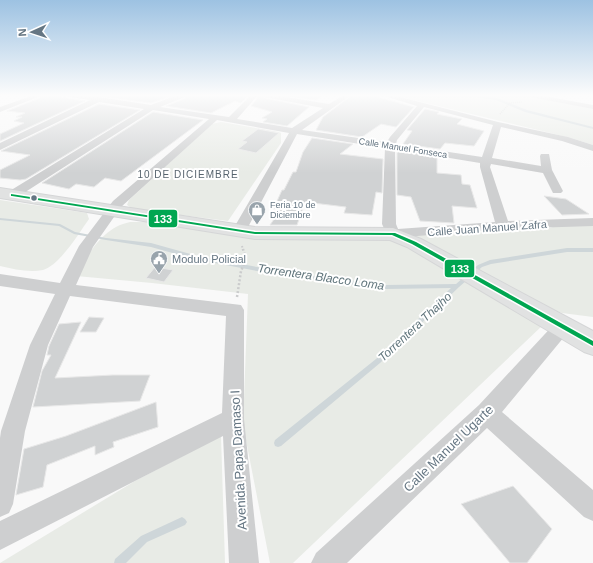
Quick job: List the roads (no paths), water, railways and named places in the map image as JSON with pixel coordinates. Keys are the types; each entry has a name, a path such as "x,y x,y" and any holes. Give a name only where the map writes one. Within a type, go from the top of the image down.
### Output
{"street":[{"path":"0,147 54,121"},
{"path":"6,194 130,121"},
{"path":"0,504 13,431 39,345 86,246 117,204 211,121"},
{"name":"Calle Manuel Fonseca","path":"238,121 547,170"},
{"path":"239,231 294,131 309,121"},
{"path":"408,121 393,139 390,146 389,224 393,234 414,243 494,289 582,332"},
{"path":"488,121 565,138 593,148"},
{"path":"498,124 485,167 503,225"},
{"path":"0,136 18,139"},
{"path":"545,156 547,170 557,191"},
{"name":"Calle Juan Manuel Zafra","path":"6,194 255,233 393,234 503,225 593,222"},
{"path":"0,280 66,290"},
{"name":"Avenida Papa Damaso I","path":"66,290 235,310 233,419 244,563"},
{"name":"Calle Manuel Ugarte","path":"326,563 487,413 582,332"},
{"path":"487,413 593,508"},
{"path":"0,536 233,419"}],"waterway":[{"path":"566,121 593,128"},
{"name":"Torrentera Blacco Loma","path":"0,219 60,225 74,233 151,245 194,257 308,277 386,287 457,286"},
{"name":"Torrentera Thajho","path":"457,286 480,266 490,262 567,250 593,250"},
{"name":"Torrentera Thajho","path":"278,443 378,361 457,286"},
{"name":"Torrentera Thajho","path":"119,563 144,539 182,522"}],"place":[{"name":"Feria 10 de Diciembre","path":"257,225"},
{"name":"Modulo Policial","path":"159,274"}],"district":[{"name":"10 DE DICIEMBRE","path":"188,174"}]}
